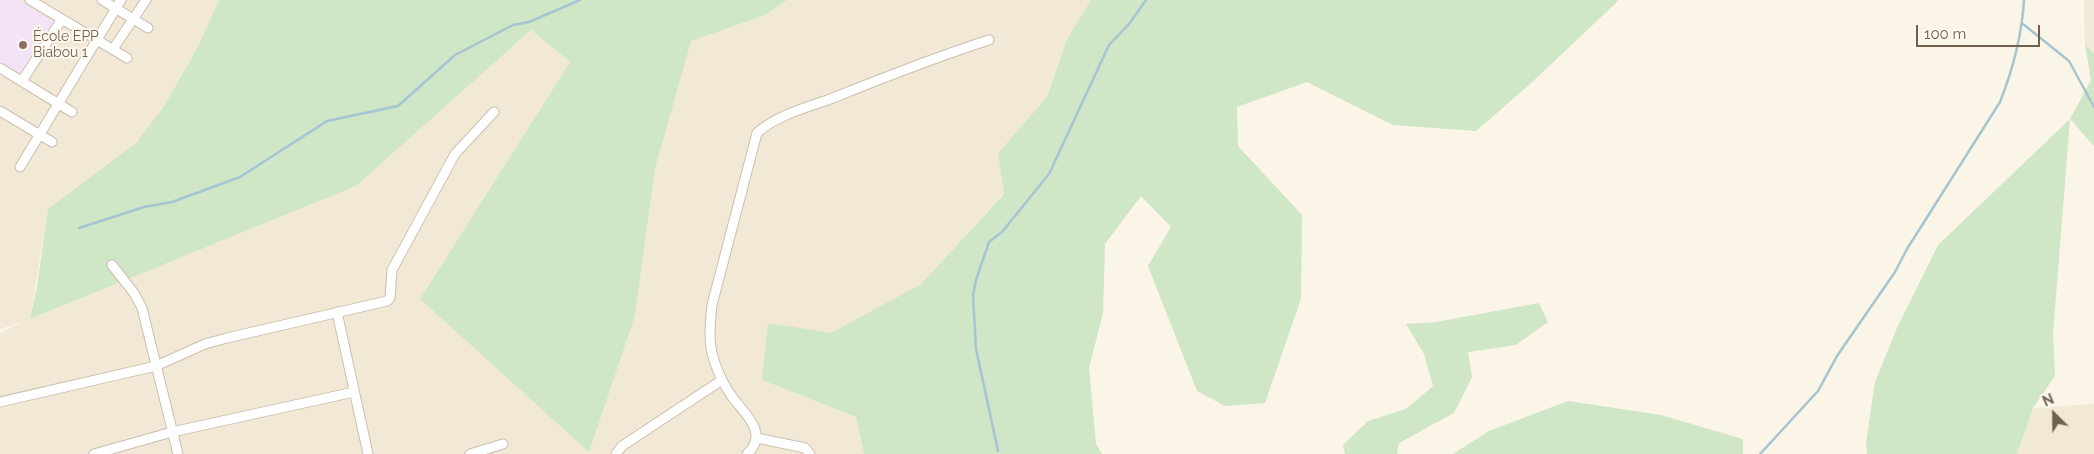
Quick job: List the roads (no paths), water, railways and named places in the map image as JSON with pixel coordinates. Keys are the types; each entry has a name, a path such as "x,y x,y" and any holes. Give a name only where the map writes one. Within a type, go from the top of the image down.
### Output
{"street":[{"path":"30,0 127,58"},
{"path":"102,0 148,28"},
{"path":"20,167 121,0"},
{"path":"113,50 146,0"},
{"path":"22,81 62,19"},
{"path":"748,454 753,449 757,438 755,429 748,414 733,397 722,380 710,347 712,305 749,172 757,133 767,124 902,70 989,40"},
{"path":"0,68 72,112"},
{"path":"0,111 52,142"},
{"path":"0,402 156,366 205,344 337,312 381,304 390,298 392,270 455,154 494,112"},
{"path":"112,266 139,300 178,454"},
{"path":"337,312 368,454"},
{"path":"616,454 622,446 722,380"},
{"path":"94,454 172,432 354,392"},
{"path":"757,438 805,448 810,454"},
{"path":"470,454 503,444"}],"waterway":[{"path":"79,228 144,207 172,202 240,177 327,121 398,106 455,55 513,25 529,22 580,0"},
{"path":"998,451 976,349 973,295 976,280 989,242 1002,232 1049,174 1109,45 1129,24 1146,0"},
{"path":"1760,454 1818,391 1837,356 1895,272 1907,249 2000,102 2016,52 2024,0"},
{"path":"2023,24 2069,61 2094,107"}],"place":[{"name":"École EPP Biabou 1","path":"23,45"}]}
